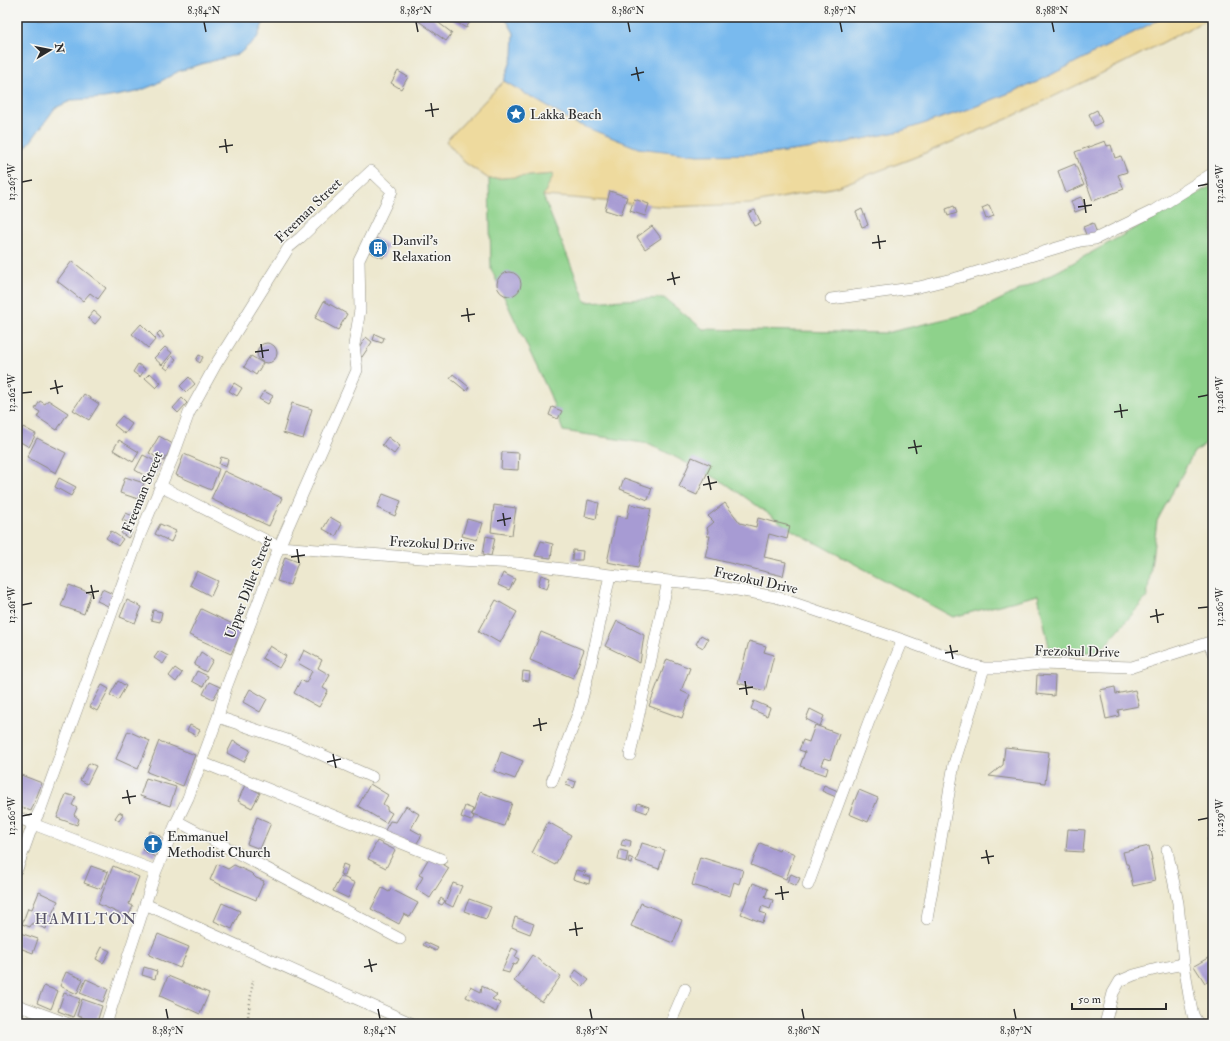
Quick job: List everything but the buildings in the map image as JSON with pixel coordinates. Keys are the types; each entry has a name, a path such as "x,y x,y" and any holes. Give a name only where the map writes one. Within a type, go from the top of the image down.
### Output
{"street":[{"name":"Freeman Street","path":"17,869 33,824 41,808 140,535 189,413 216,364 288,247 300,238 371,171"},
{"name":"Upper Dillet Street","path":"106,1024 156,871 188,798 218,717 226,688 279,547 357,370 354,345 360,310 359,260 392,191 371,171"},
{"path":"831,299 918,287 960,277 1080,241 1095,239 1153,212 1213,173"},
{"path":"160,486 279,547"},
{"name":"Frezokul Drive","path":"279,547 421,558 517,563 610,575 709,585 776,597 903,640 968,664 984,668 1054,664 1132,667 1212,646"},
{"path":"552,781 579,711 610,575"},
{"path":"630,755 668,581"},
{"path":"808,885 869,721 903,640"},
{"path":"927,919 954,764 984,668"},
{"path":"218,717 293,742 372,777"},
{"path":"201,762 442,859"},
{"path":"17,817 156,871"},
{"path":"177,821 400,939"},
{"path":"1167,850 1178,902 1184,964 1193,1015 1198,1024"},
{"path":"145,904 413,1024"},
{"path":"1105,1024 1112,993 1120,981 1134,975 1184,964"},
{"path":"670,1024 685,989"},
{"path":"17,1005 69,1024"}],"path":[{"path":"247,1024 254,980"}],"green space":[{"path":"555,174 543,196 586,302 664,298 703,329 886,333 975,312 1060,270 1213,185 1213,440 1194,452 1157,521 1147,597 1100,651 1051,656 1038,595 953,617 790,529 725,483 650,444 563,431 550,395 491,269 489,179"}],"sand":[{"name":"Lakka Beach","path":"1164,17 1212,17 1125,62 1007,119 913,158 836,187 750,204 668,207 543,196 554,174 489,179 464,162 446,141 504,81 575,123 769,154 829,146 901,131 969,109 1037,82"}],"water":[{"path":"17,17 266,17 257,38 239,54 179,71 154,85 137,92 104,98 73,100 55,108 31,141 17,157"},
{"path":"505,17 1164,17 1037,82 969,109 901,131 829,146 769,154 698,155 638,148 575,123 504,81 513,55 514,33"}],"place":[{"name":"Lakka Beach","path":"516,114"},
{"name":"Danvil's Relaxation","path":"378,248"},
{"name":"Emmanuel Methodist Church","path":"153,844"}],"district":[{"name":"HAMILTON","path":"86,918"}]}
